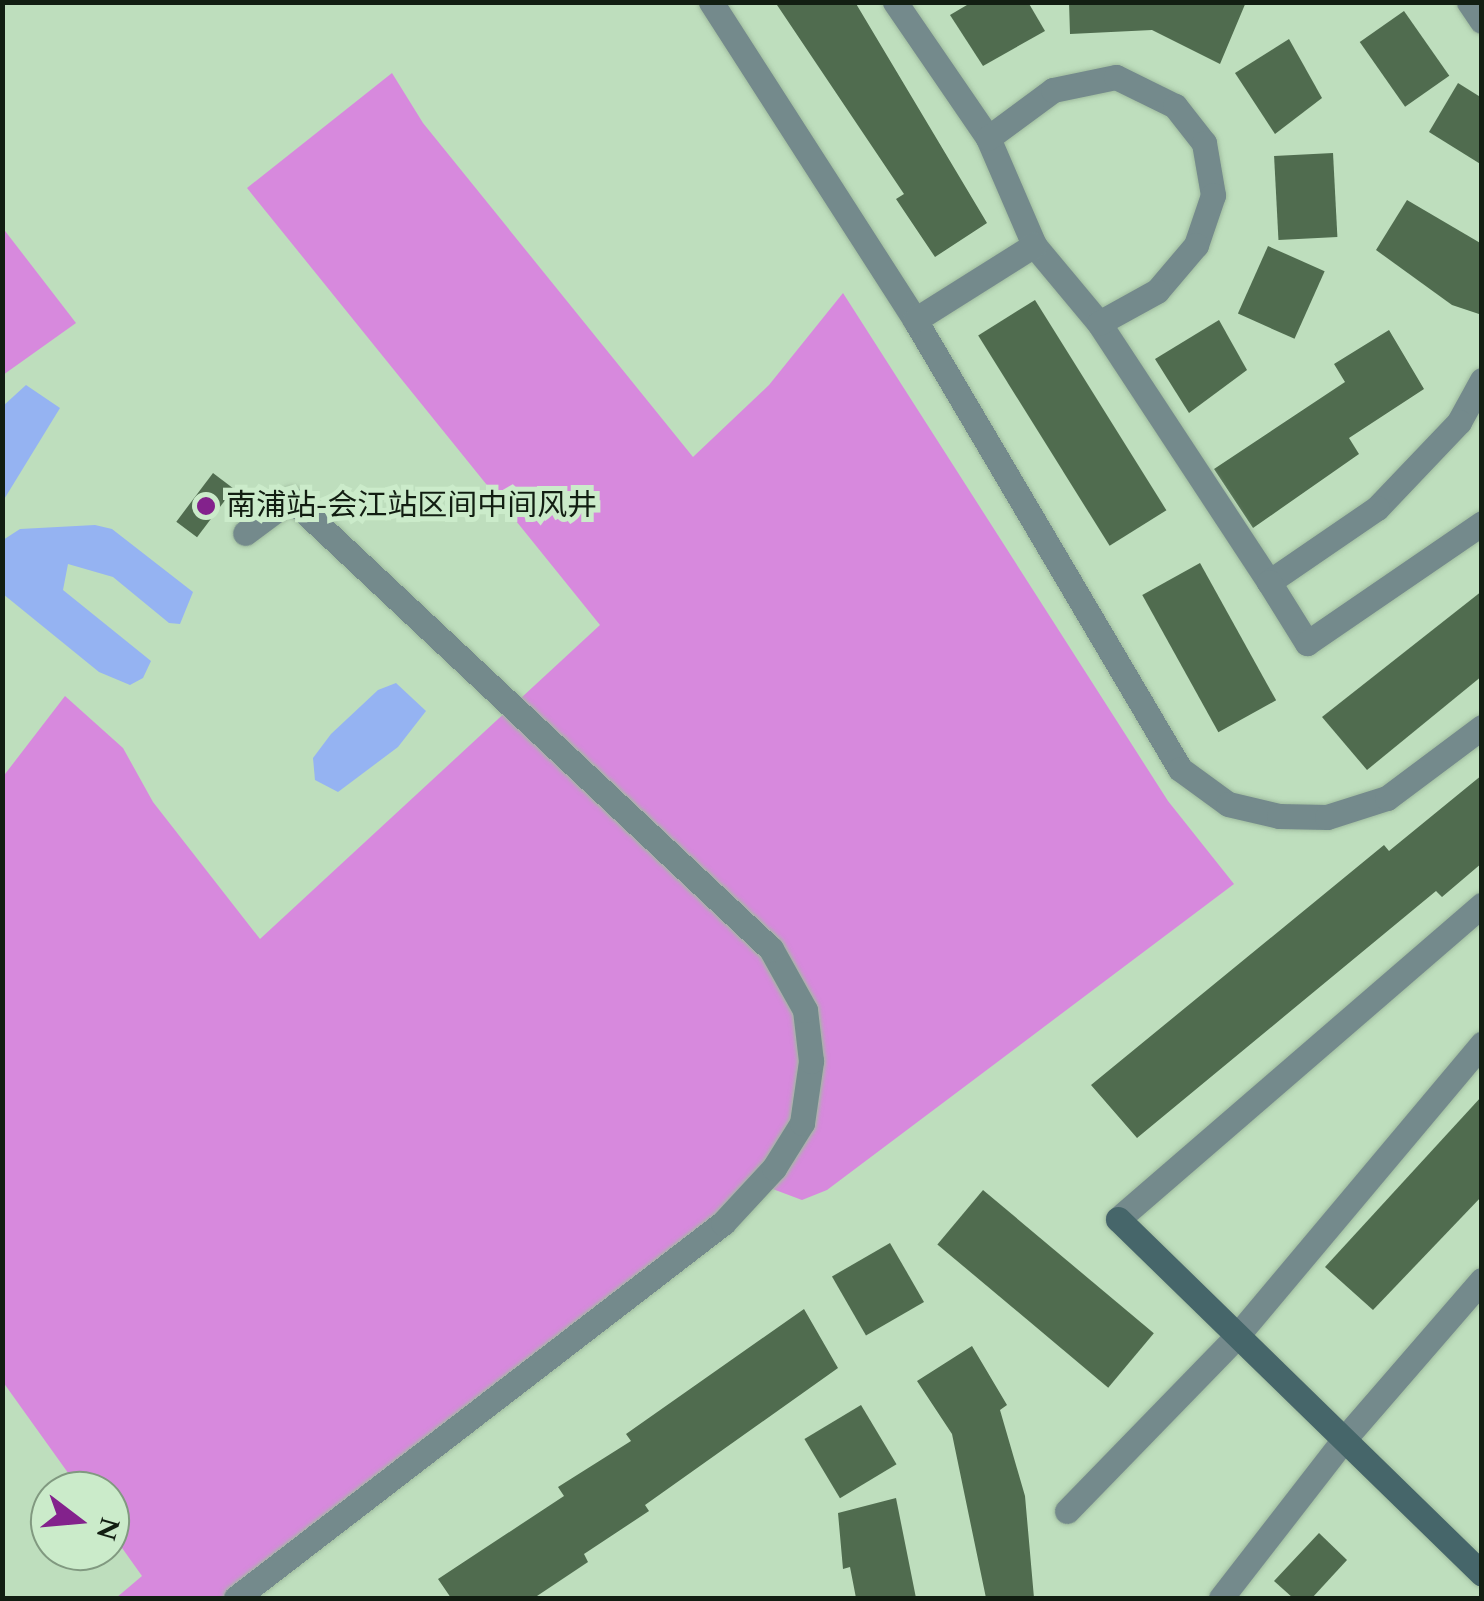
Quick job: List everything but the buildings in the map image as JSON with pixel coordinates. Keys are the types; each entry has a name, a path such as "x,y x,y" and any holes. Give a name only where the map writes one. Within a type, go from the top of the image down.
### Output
{"street":[{"path":"711,2 915,320 1180,769 1228,804 1279,816 1342,812 1387,798 1482,727"},
{"path":"895,2 988,138 1034,244 1099,323 1307,643 1482,523"},
{"path":"1468,2 1482,21"},
{"path":"988,138 1053,90 1116,78 1175,106 1204,142 1214,195 1196,245 1157,291 1099,323"},
{"path":"915,320 1034,244"},
{"path":"1269,582 1377,508 1459,422 1482,380"},
{"path":"236,1598 723,1223 774,1168 802,1123 811,1061 805,1010 771,950 291,499 245,533"},
{"path":"1482,905 1118,1219 1482,1574"},
{"path":"1067,1511 1236,1337 1482,1044"},
{"path":"1221,1598 1345,1438 1482,1280"}],"shaded area":[{"path":"392,73 423,123 693,457 769,385 843,293 1168,801 1234,884 827,1190 802,1200 759,1184 239,1598 116,1598 142,1576 130,1559 130,1471 67,1471 3,1382 2,778 65,696 123,748 153,802 260,939 600,625 247,188"},
{"path":"2,227 76,323 3,375 2,375"}],"water":[{"path":"26,385 60,408 3,501 3,406"},
{"path":"95,525 112,529 193,592 180,624 169,623 113,577 68,564 63,590 151,661 143,678 130,685 99,672 3,594 3,540 20,529"},
{"path":"396,683 426,711 398,747 338,792 315,780 313,758 331,734 378,690"}],"place":[{"name":"南浦站-会江站区间中间风井","path":"206,506"}]}
